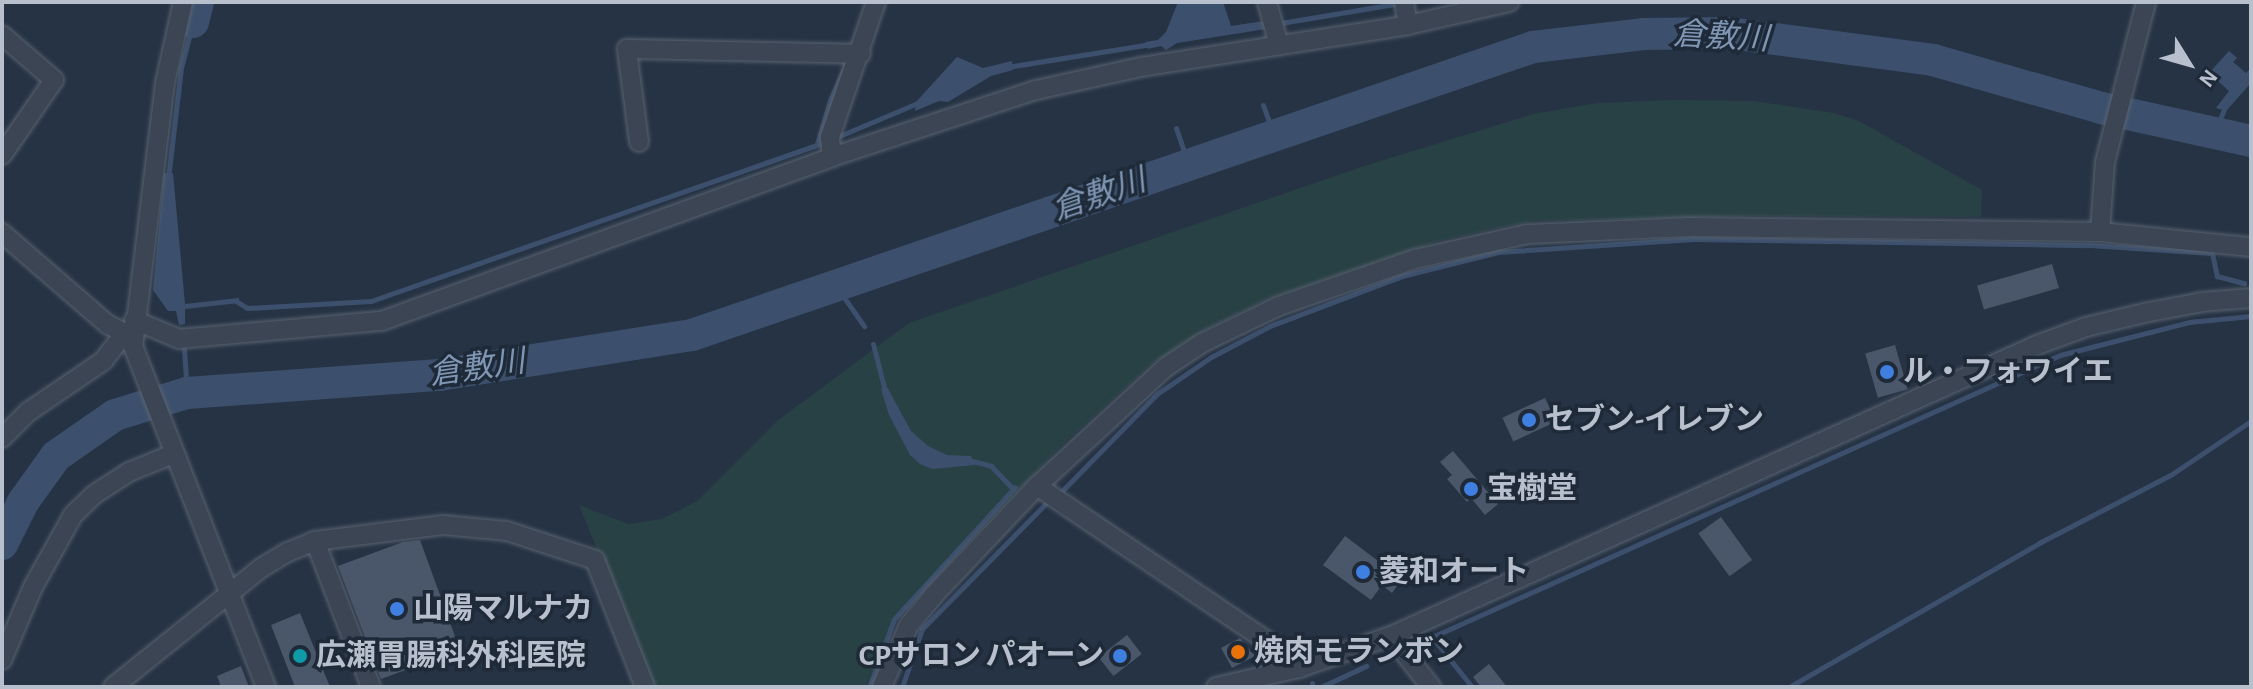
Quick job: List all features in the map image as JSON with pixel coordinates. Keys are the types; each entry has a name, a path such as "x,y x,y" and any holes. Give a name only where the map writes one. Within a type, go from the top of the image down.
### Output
{"street":[{"path":"183,2 165,83 131,328 135,353 266,687"},
{"path":"831,147 876,2"},
{"path":"2,233 107,324 179,339 382,321 831,147 1036,90 1141,67 1273,23 1509,2"},
{"path":"2100,232 2105,162 2146,2"},
{"path":"2,35 54,80 2,155"},
{"path":"639,142 627,49 861,54"},
{"path":"882,687 909,625 1046,493 1143,386 1202,343 1320,291 1415,259 1472,244 1541,233 1690,227 2100,232 2251,247"},
{"path":"1216,687 1299,668 1391,636 2037,345 2086,327 2144,313 2202,302 2251,298"},
{"path":"2,438 28,412 103,361 131,328"},
{"path":"2,660 33,587 73,515 95,494 172,449"},
{"path":"1046,493 1289,656 1299,668"},
{"path":"113,687 261,568 315,541 443,525 507,531 595,560 645,687"},
{"path":"315,541 371,687"},
{"path":"1391,636 1431,687"}],"green space":[{"path":"1754,101 1834,113 1859,121 1982,190 1981,217 1753,216 1532,221 1434,242 1267,299 1204,330 1153,363 1062,445 895,619 866,687 653,687 579,505 628,524 662,519 697,501 777,421 909,323 1364,166 1533,114 1597,103"}],"water":[{"path":"1178,2 1223,2 1231,26 1264,21 1266,29 1177,43 1166,50 1161,46 1148,49 1145,42 1158,40 1166,32"},
{"path":"2229,51 2237,58 2233,62 2246,73 2251,68 2251,83 2226,111 2216,108 2229,91 2209,73"},
{"path":"957,57 983,68 1012,61 1013,70 991,76 948,102 939,101 915,111 916,102"},
{"path":"164,173 173,173 185,304 239,298 239,303 185,309 185,324 179,325 176,311 168,311 153,290"},
{"path":"887,387 911,431 928,446 947,455 971,456 975,465 932,469 920,464 910,455 889,415 881,389"}],"building":[{"path":"2052,264 2059,288 1984,310 1977,285"},
{"name":"ル・フォワイエ","path":"1895,345 1908,389 1878,398 1865,354"},
{"name":"セブン-イレブン","path":"1545,398 1556,422 1513,441 1502,418"},
{"name":"宝樹堂","path":"1453,451 1498,504 1485,515 1471,498 1467,502 1447,479 1452,475 1440,462"},
{"path":"1721,517 1752,560 1730,576 1698,533"},
{"name":"菱和オート","path":"1345,536 1402,579 1392,593 1382,585 1371,600 1323,565"},
{"name":"山陽マルナカ","path":"420,540 460,650 381,679 338,566 403,542"},
{"name":"広瀬胃腸科外科医院","path":"300,613 330,687 295,687 271,625"},
{"name":"CPサロン パオーン","path":"1127,635 1142,654 1113,676 1099,657"},
{"name":"焼肉モランボン","path":"1240,638 1255,656 1232,668 1221,648"},
{"path":"1489,664 1507,687 1481,687 1473,677"},
{"path":"241,666 249,687 221,687 217,676"}],"waterway":[{"path":"193,22 198,2"},
{"path":"1275,24 1400,3"},
{"path":"168,179 181,68 193,22"},
{"name":"倉敷川","path":"2,544 23,502 56,456 115,415 187,393 439,375 692,335 1533,47 1643,34 1729,33 1933,60 2101,108 2251,141"},
{"path":"1007,67 1151,44"},
{"path":"817,144 830,100 845,66"},
{"path":"837,137 920,102"},
{"path":"1263,105 1274,136"},
{"path":"2214,133 2226,105"},
{"path":"1176,128 1189,166"},
{"path":"236,301 247,308 371,301 828,141"},
{"path":"1059,494 1157,394 1211,357 1270,326 1402,276 1498,252 1694,239 2089,245 2212,253 2217,276 2244,283"},
{"path":"836,286 864,326"},
{"path":"1432,637 2060,355 2189,322 2251,316"},
{"path":"873,344 885,391"},
{"path":"184,349 187,393"},
{"path":"1789,687 2039,543 2172,474 2251,421"},
{"path":"969,460 991,466 1013,489"},
{"path":"869,687 894,619 1015,487"},
{"path":"902,687 922,629 1050,499"},
{"path":"1427,639 1432,637 1472,687"},
{"path":"1321,687 1366,666"}],"place":[{"name":"ル・フォワイエ","path":"1887,372"},
{"name":"セブン-イレブン","path":"1529,420"},
{"name":"宝樹堂","path":"1471,489"},
{"name":"菱和オート","path":"1363,572"},
{"name":"山陽マルナカ","path":"397,609"},
{"name":"焼肉モランボン","path":"1238,652"},
{"name":"広瀬胃腸科外科医院","path":"300,656"},
{"name":"CPサロン パオーン","path":"1120,656"}]}
